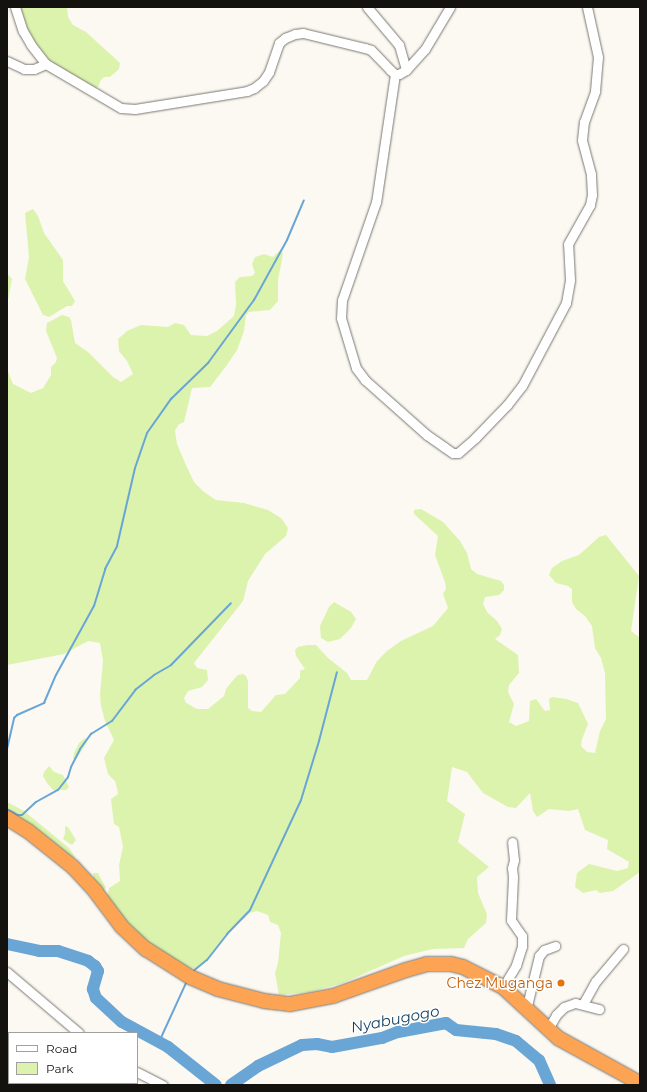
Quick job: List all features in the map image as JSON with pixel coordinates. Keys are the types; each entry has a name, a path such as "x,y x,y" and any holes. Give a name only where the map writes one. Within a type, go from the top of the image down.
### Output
{"highway":[{"path":"7,818 28,831 73,867 95,891 122,927 146,949 190,977 218,990 264,1001 297,1003 333,996 406,970 440,963 463,967 503,987 526,1010 558,1038 640,1083"}],"street":[{"path":"15,7 23,31 31,45 46,64 121,108 135,109 254,88 263,81 269,72 279,43 284,38 303,33 370,50 395,74"},
{"path":"367,7 399,45 406,70"},
{"path":"395,74 399,74 406,70 425,49 450,7"},
{"path":"395,74 376,202 344,293 340,308 341,318 356,368 365,380 427,435 453,453 458,452 491,422 522,386 539,357 566,303 570,280 568,244 590,206 592,196 591,174 582,140 584,122 595,91 598,57 587,7"},
{"path":"7,61 24,69 34,69 46,64"},
{"path":"503,987 516,965 522,946 522,936 511,920 512,868 514,860 512,842"},
{"path":"526,1010 539,956 544,950 555,946"},
{"path":"583,1004 596,980 623,949"},
{"path":"7,972 78,1032"},
{"path":"548,1029 556,1015 564,1007 575,1003 599,1009"},
{"path":"138,1072 164,1085"}],"green space":[{"path":"20,7 67,7 68,17 73,25 86,32 120,63 119,69 110,77 104,77 98,87 94,88 51,62 30,38"},
{"path":"33,209 38,216 44,233 63,260 63,281 75,301 72,306 67,306 49,317 43,315 25,279 29,257 25,213"},
{"path":"280,250 283,254 278,280 278,301 270,310 249,312 246,315 244,331 237,350 210,387 192,388 184,422 178,425 175,431 177,444 194,482 204,492 216,500 244,503 268,510 281,518 288,528 286,536 265,554 248,581 243,601 194,663 197,668 207,670 208,680 202,687 188,691 184,698 186,703 197,709 208,709 224,696 226,689 238,675 243,674 246,676 248,681 248,708 252,711 261,712 276,695 285,694 300,678 300,671 305,669 296,656 295,650 298,647 307,645 316,645 328,658 347,673 351,680 367,680 377,661 387,651 401,641 433,626 448,608 443,594 446,589 445,582 435,555 438,536 414,514 414,510 421,509 443,522 460,541 467,553 471,569 477,574 501,581 504,585 504,590 499,595 485,597 483,604 487,612 497,621 502,629 500,635 495,639 518,655 519,673 509,685 508,692 514,704 509,722 516,726 529,721 530,701 536,699 545,711 550,710 549,699 552,697 578,703 588,724 581,746 587,752 595,753 600,731 606,719 605,673 601,658 595,648 592,626 585,616 576,609 572,602 572,589 568,586 556,583 549,575 552,568 562,561 579,555 599,537 606,535 639,576 631,631 640,638 640,872 613,891 600,893 596,890 583,893 575,887 577,873 589,864 617,871 628,868 629,862 607,849 608,840 585,830 578,809 569,811 549,809 537,817 533,811 530,793 516,808 508,807 483,793 467,772 452,767 447,801 465,814 458,842 489,867 477,877 478,893 487,914 486,923 468,939 464,948 433,949 404,956 343,983 310,992 279,995 275,973 278,963 281,933 278,925 270,922 268,915 257,911 250,913 227,934 207,960 197,968 189,969 142,938 122,917 94,881 93,873 98,873 106,888 104,890 108,895 109,888 120,881 119,865 123,847 119,827 114,824 111,799 118,794 117,788 115,781 108,774 104,758 114,740 105,721 101,706 100,694 103,661 100,643 88,641 64,654 7,665 7,369 13,384 31,393 43,388 51,375 51,367 56,362 57,358 46,331 47,323 62,315 69,317 71,320 75,343 88,352 113,377 121,382 133,374 127,361 119,351 118,339 127,331 141,325 168,327 175,323 184,325 191,335 207,336 217,331 234,316 236,304 235,282 240,277 252,276 255,273 252,264 255,257 264,254 273,257"},
{"path":"7,273 12,279 7,305"},
{"path":"334,602 351,612 356,619 351,628 340,639 328,642 321,638 320,626 329,607"},
{"path":"85,738 87,740 86,744 77,758 73,759 79,743"},
{"path":"49,766 54,772 63,775 69,787 66,790 53,790 47,783 43,776 44,772"},
{"path":"7,802 24,811 69,848 76,858 71,857 48,838 7,811"},
{"path":"65,826 68,827 76,840 72,845 63,839 65,834"},
{"path":"53,1084 94,1084 94,1085"}],"waterway":[{"path":"7,749 14,718 17,715 44,703 56,675 94,606 105,569 117,546 135,468 147,433 171,399 208,363 254,300 287,240 304,200"},
{"path":"7,809 18,815 22,815 36,802 58,790 68,777 80,749 91,734 112,721 135,690 154,675 171,665 231,603"},
{"path":"192,972 207,960 227,934 250,910 301,800 319,741 337,672"},
{"name":"Nyabugogo","path":"7,944 39,951 58,951 88,961 95,966 98,971 93,989 96,998 122,1022 168,1047 216,1085"},
{"path":"159,1042 186,983"},
{"name":"Nyabugogo","path":"231,1085 258,1066 302,1045 317,1044 332,1047 382,1038 398,1032 446,1023 456,1030 496,1034 516,1041 539,1060 550,1085"}],"place":[{"name":"Chez Muganga","path":"561,983"}]}
